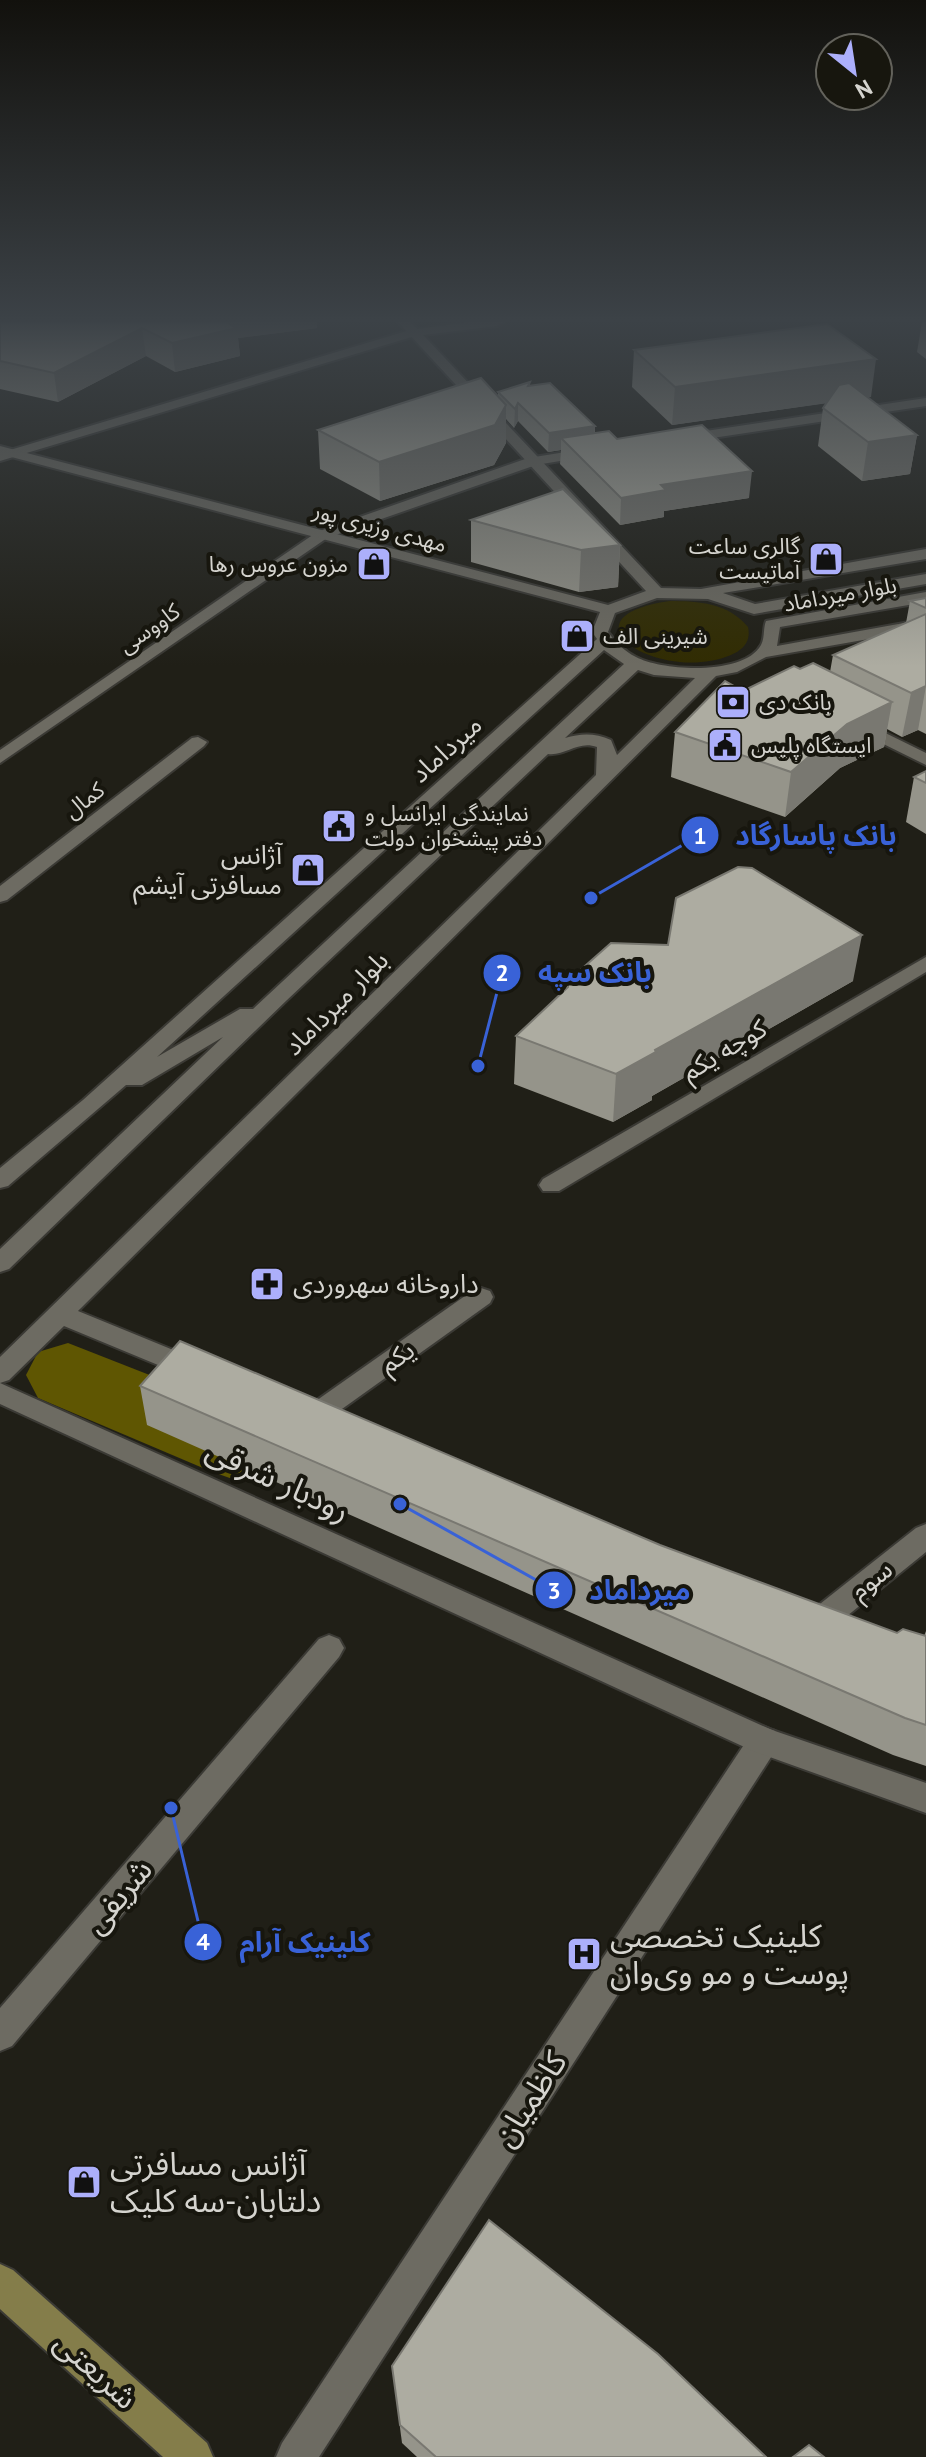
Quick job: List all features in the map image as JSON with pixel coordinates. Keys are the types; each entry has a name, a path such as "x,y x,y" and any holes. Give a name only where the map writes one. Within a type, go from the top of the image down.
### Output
{"main road":[{"path":"3,453 56,437"},
{"path":"510,437 657,593"},
{"path":"659,442 695,437"},
{"name":"کاووسی","path":"0,758 322,535 533,461 612,449"},
{"name":"مهدی وزیری پور","path":"3,453 609,610"},
{"path":"926,554 699,593 657,593 638,597 609,610 600,632 611,650 635,663 679,673 750,669 763,653 926,624"},
{"name":"بلوار میرداماد","path":"699,593 723,597 754,609 926,579"},
{"name":"بلوار میرداماد","path":"763,653 772,639 772,624 926,597"},
{"name":"میرداماد","path":"0,1180 91,1105 604,641"},
{"name":"بلوار میرداماد","path":"0,1263 280,995 635,663"},
{"name":"بلوار میرداماد","path":"0,1373 711,672"},
{"path":"842,716 926,760"},
{"path":"531,761 580,738 594,738 605,744 608,753 605,776"},
{"name":"کمال","path":"0,896 198,742"},
{"name":"کوچه یکم","path":"551,1185 926,963"},
{"path":"91,1105 280,995"},
{"name":"یکم","path":"312,1417 481,1297"},
{"path":"60,1314 214,1377"},
{"name":"رودبار شرقی","path":"0,1393 764,1741 926,1798"},
{"path":"284,1406 341,1429"},
{"name":"سوم","path":"816,1624 926,1536"},
{"path":"787,1613 843,1634"},
{"name":"شریفی","path":"0,2034 329,1648"},
{"name":"کاظمیان","path":"296,2457 764,1741"},
{"name":"شریعتی","path":"0,2283 193,2457"}],"shaded area":[{"path":"670,601 702,603 731,613 748,627 746,644 731,655 703,662 675,661 650,655 630,645 620,633 621,620 637,609"}],"building":[{"path":"331,437 458,437 379,462"},
{"path":"715,437 752,471 661,485 666,490 621,498 561,438"},
{"path":"861,437 905,437 868,442"},
{"path":"563,489 620,545 581,550 471,520"},
{"path":"926,598 926,608 910,601"},
{"path":"926,614 926,686 911,693 833,655"},
{"path":"813,663 892,702 847,724 791,772 675,732 725,681 743,691 794,666 800,669"},
{"path":"926,771 926,783 914,777"},
{"path":"738,867 752,868 862,935 616,1074 516,1036 568,987 568,981 611,943 668,945 676,898"},
{"path":"180,1341 660,1545 897,1633 903,1629 926,1636 926,1725 140,1386"},
{"path":"489,2220 658,2354 766,2457 436,2457 400,2425 392,2366"},
{"path":"809,2445 824,2457 793,2457"}],"waterway":[{"path":"68,1375 241,1447"}],"place":[{"name":"گالری ساعت آماتیست","path":"826,559"},
{"name":"مزون عروس رها","path":"374,564"},
{"name":"شیرینی الف","path":"577,636"},
{"name":"بانک دی","path":"733,702"},
{"name":"ایستگاه پلیس","path":"725,745"},
{"name":"نمایندگی ایرانسل و دفتر پیشخوان دولت","path":"339,826"},
{"name":"آژانس مسافرتی آیشم","path":"308,870"},
{"name":"بانک پاسارگاد","path":"591,898"},
{"name":"بانک سپه","path":"478,1066"},
{"name":"داروخانه سهروردی","path":"267,1284"},
{"name":"میرداماد","path":"400,1504"},
{"name":"کلینیک آرام","path":"171,1808"},
{"name":"کلینیک تخصصی پوست و مو وی‌وان","path":"584,1954"},
{"name":"آژانس مسافرتی دلتابان-سه کلیک","path":"84,2182"}]}
